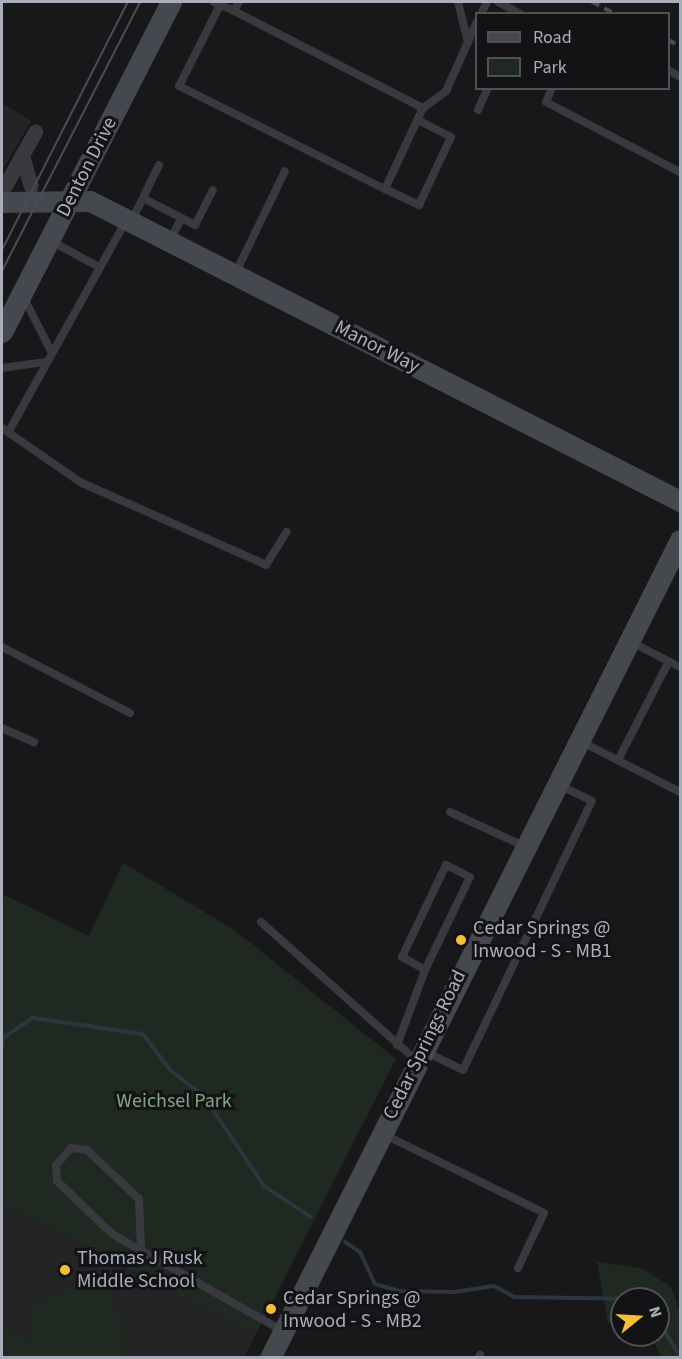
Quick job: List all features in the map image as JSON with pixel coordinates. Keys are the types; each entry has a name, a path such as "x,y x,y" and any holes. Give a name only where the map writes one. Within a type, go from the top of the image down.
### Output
{"main road":[{"name":"Denton Drive","path":"2,332 171,2"},
{"name":"Manor Way","path":"2,189 31,186 63,189 72,199"},
{"name":"Manor Way","path":"2,202 72,199 90,201 681,501"},
{"name":"Cedar Springs Road","path":"270,1358 525,846 681,540"}],"street":[{"path":"2,189 35,132"},
{"path":"22,154 31,186"}],"lane":[{"path":"234,11 239,2"},
{"path":"458,2 468,42"},
{"path":"498,2 517,12"},
{"path":"417,120 451,137 419,205 178,86 217,3 423,108"},
{"path":"385,189 423,108 446,91 475,27"},
{"path":"478,110 487,90"},
{"path":"551,90 546,102 681,172"},
{"path":"159,165 143,198 99,267 5,430 80,482 266,565 287,532"},
{"path":"235,274 285,171"},
{"path":"143,198 195,225 213,190"},
{"path":"169,241 181,218"},
{"path":"49,241 99,267"},
{"path":"22,294 51,351"},
{"path":"2,368 45,362"},
{"path":"630,641 681,667"},
{"path":"2,647 130,712"},
{"path":"618,760 669,662"},
{"path":"2,728 34,742"},
{"path":"579,741 681,792"},
{"path":"261,922 397,1045 420,1056 463,1070 592,801 557,784"},
{"path":"450,812 525,846"},
{"path":"397,1045 425,970 470,877 446,865 402,957 425,970"},
{"path":"381,1134 544,1213 518,1268"},
{"path":"141,1250 139,1199 87,1150 71,1148 56,1165 62,1187 112,1234 283,1331"}],"shaded area":[{"path":"2,103 31,121 2,171"},
{"name":"Thomas J Rusk Middle School","path":"2,1204 255,1336 244,1357 2,1357"}],"green space":[{"name":"Weichsel Park","path":"123,863 236,931 396,1059 255,1336 2,1204 2,894 89,936"},
{"path":"597,1262 641,1268 671,1287 680,1312 680,1357 661,1357 656,1347 670,1347 670,1287 610,1287 610,1323 608,1323"},
{"path":"94,1275 104,1280 125,1324 124,1353 118,1358 2,1357 2,1324 31,1340 30,1312 36,1302"}],"waterway":[{"path":"2,1048 3,1038 33,1018 143,1034 170,1070 203,1095 264,1186 311,1217"},
{"path":"345,1242 360,1252 375,1284 399,1291 454,1292 494,1286 515,1297 610,1299"},
{"path":"670,1340 680,1356"}],"tram line":[{"path":"2,250 128,2"},
{"path":"2,271 140,2"}],"railway":[{"path":"592,2 612,12"},
{"path":"670,41 680,46"}],"place":[{"name":"Cedar Springs @ Inwood - S - MB1","path":"461,940"},
{"name":"Thomas J Rusk Middle School","path":"65,1270"},
{"name":"Cedar Springs @ Inwood - S - MB2","path":"271,1309"}]}
